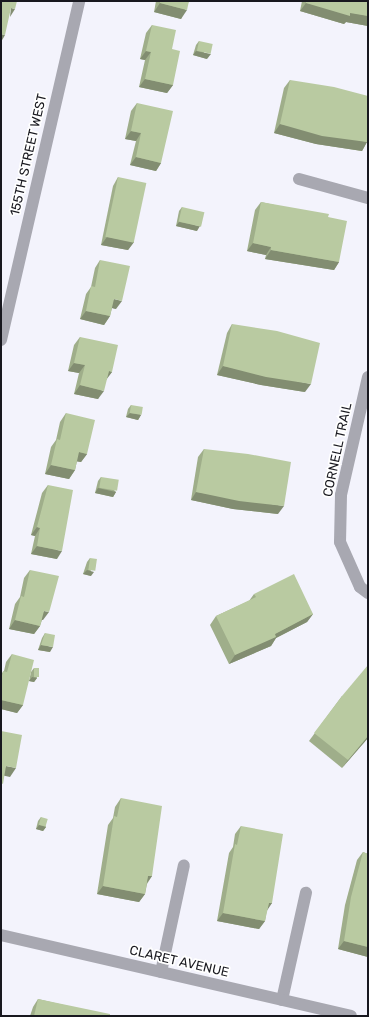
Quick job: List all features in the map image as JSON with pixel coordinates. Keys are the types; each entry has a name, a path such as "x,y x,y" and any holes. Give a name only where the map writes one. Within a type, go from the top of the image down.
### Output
{"street":[{"name":"155TH STREET WEST","path":"1,340 79,1"},
{"path":"299,179 368,198"},
{"name":"CORNELL TRAIL","path":"368,377 341,495 340,542 360,587 368,593"},
{"path":"161,972 184,865"},
{"path":"282,1000 306,893"},
{"name":"CLARET AVENUE","path":"1,935 351,1016"}],"building":[{"path":"1,1 17,1 15,9 11,8 5,35 1,34"},
{"path":"160,1 189,1 187,10 160,3"},
{"path":"306,1 368,1 368,16 350,13 350,16 306,3"},
{"path":"152,25 176,30 172,49 180,51 173,85 145,79 151,52 146,51"},
{"path":"199,41 213,44 211,54 197,51"},
{"path":"290,80 334,87 368,96 367,142 322,136 280,124"},
{"path":"137,103 173,111 161,163 136,157 141,133 131,131"},
{"path":"118,177 146,183 134,243 105,237"},
{"path":"261,202 329,214 328,217 347,221 339,262 271,250 271,247 253,243"},
{"path":"182,207 204,212 201,227 179,222"},
{"path":"100,260 130,266 122,301 114,299 110,316 86,311 91,286 95,287"},
{"path":"232,324 277,331 320,343 311,384 266,377 223,366"},
{"path":"80,337 118,345 112,372 109,371 104,391 80,385 85,365 74,363"},
{"path":"131,405 143,407 142,415 130,413"},
{"path":"66,413 95,420 87,454 79,452 75,470 51,465 57,439 60,440"},
{"path":"204,449 248,454 291,462 284,506 239,501 196,492"},
{"path":"101,477 119,480 117,491 99,488"},
{"path":"48,485 73,490 62,551 37,546 40,528 37,527"},
{"path":"90,558 97,559 95,571 88,570"},
{"path":"30,570 59,576 49,612 44,611 40,626 15,620 21,596 24,597"},
{"path":"294,574 313,614 275,634 276,637 235,655 216,616 256,597 254,594"},
{"path":"45,633 55,635 53,647 41,645"},
{"path":"12,654 34,660 23,705 1,700 1,680 3,671 7,672"},
{"path":"368,665 368,736 348,760 314,733"},
{"path":"34,668 39,668 39,677 34,677"},
{"path":"1,731 22,735 16,768 6,766 3,784 1,783"},
{"path":"121,798 162,806 152,876 148,876 145,894 103,886 114,816 117,817"},
{"path":"41,817 48,819 46,827 39,825"},
{"path":"241,826 283,834 272,903 269,903 265,921 223,913 235,844 237,845"},
{"path":"363,852 368,854 368,947 344,941 351,897"},
{"path":"38,999 110,1014 110,1016 34,1016"}]}
